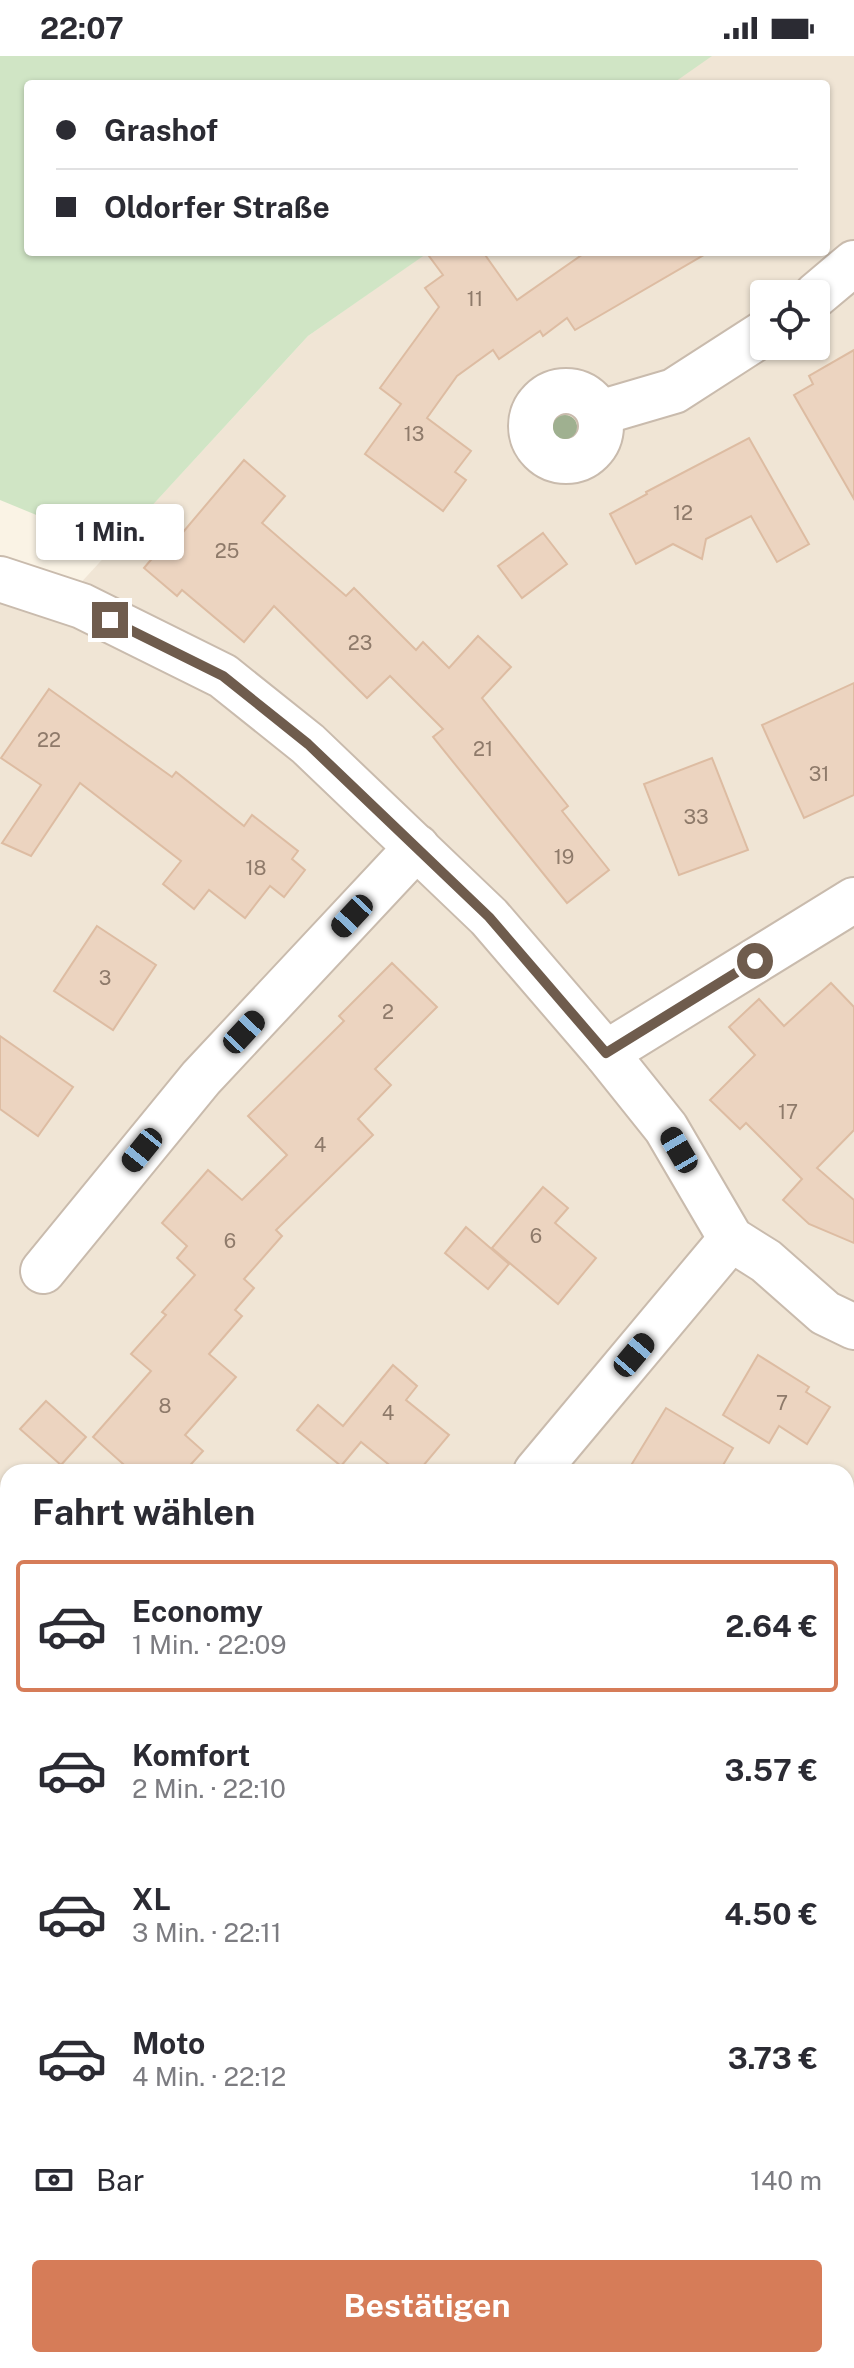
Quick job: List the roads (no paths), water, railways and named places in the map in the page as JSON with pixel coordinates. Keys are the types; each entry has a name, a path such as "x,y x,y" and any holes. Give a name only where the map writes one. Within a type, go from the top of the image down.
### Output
{"street":[{"path":"830,283 854,263"},
{"path":"599,413 674,391 750,342"},
{"path":"0,579 82,606 223,676 308,744 489,917 606,1053 666,1128 731,1239 766,1261 825,1313 854,1327"},
{"path":"43,1271 201,1078 417,847"},
{"path":"606,1053 854,900"},
{"path":"543,1464 731,1239"}]}
